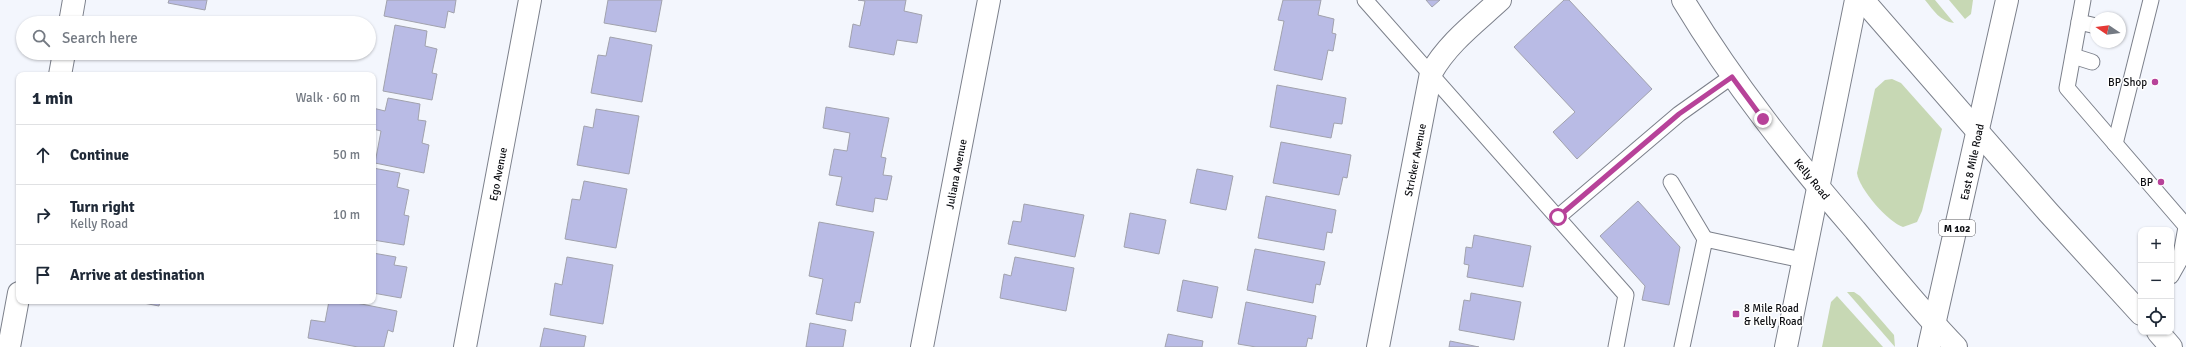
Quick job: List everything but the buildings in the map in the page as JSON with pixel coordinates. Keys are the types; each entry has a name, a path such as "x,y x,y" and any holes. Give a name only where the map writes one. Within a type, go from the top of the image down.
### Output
{"main road":[{"path":"71,16 74,0"},
{"name":"Ego Avenue","path":"465,347 530,0"},
{"name":"Juliana Avenue","path":"922,347 989,0"},
{"name":"Stricker Avenue","path":"1378,347 1432,73 1440,58 1457,39 1500,0"},
{"name":"Kelly Road","path":"1683,0 1732,77 1818,187 1934,324 1956,347"},
{"path":"1786,347 1802,260 1856,0"},
{"path":"1863,0 2048,212 2138,311"},
{"name":"East 8 Mile Road","path":"1929,347 2007,0"},
{"path":"61,72 63,60"},
{"path":"9,347 17,304"},
{"path":"2161,335 2171,347"}],"lane":[{"path":"1365,0 1432,73 1626,295 1616,347"},
{"path":"2083,0 2067,88 2186,226 2180,260 2174,271"},
{"path":"2115,144 2128,75 2147,4"},
{"path":"2079,22 2090,25"},
{"path":"2073,56 2092,62"},
{"path":"1558,217 1679,114 1732,77"},
{"path":"1671,182 1705,240 1682,347"},
{"path":"1705,240 1802,260"}],"green space":[{"path":"1925,0 1935,0 1954,23 1941,18 1934,12"},
{"path":"1949,0 1973,0 1971,14 1965,19"},
{"path":"1892,79 1901,83 1942,129 1922,211 1917,222 1903,227 1882,212 1868,196 1859,180 1857,173 1875,89 1885,80"},
{"path":"1847,292 1854,292 1860,296 1894,335 1895,347"},
{"path":"1837,296 1883,347 1822,347 1831,302"}],"place":[{"name":"BP Shop","path":"2155,82"},
{"name":"BP","path":"2161,182"},
{"name":"8 Mile Road & Kelly Road","path":"1736,314"}],"route":[{"path":"1558,217 1679,114 1732,77 1763,119"}]}
